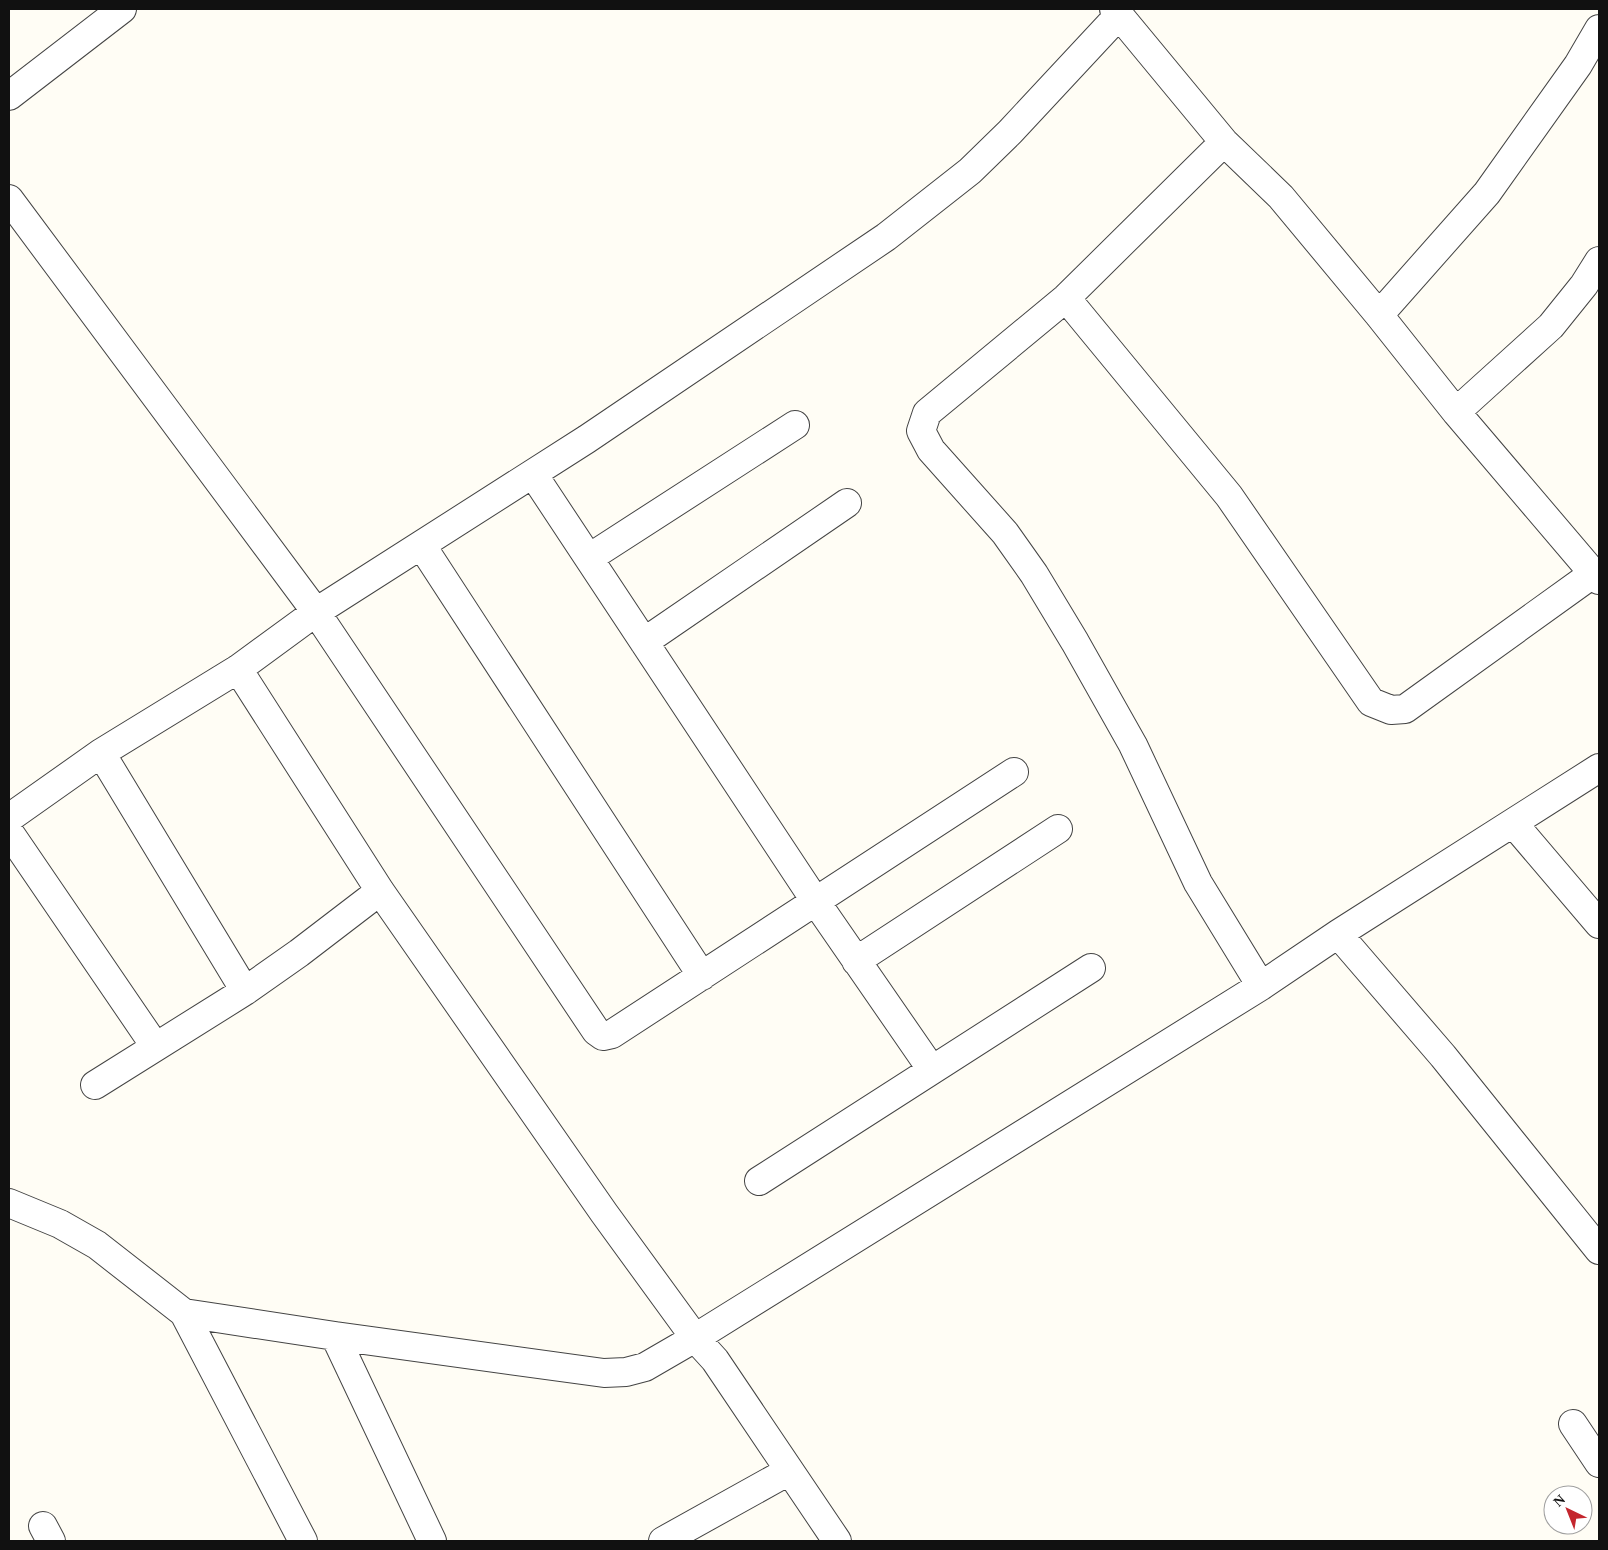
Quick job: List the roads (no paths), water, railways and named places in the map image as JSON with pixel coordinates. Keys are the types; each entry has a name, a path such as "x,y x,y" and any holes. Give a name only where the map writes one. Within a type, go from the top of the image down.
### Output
{"street":[{"path":"9,96 122,9"},
{"path":"9,818 101,753 238,669 316,612 533,474 886,236 962,177 1010,132 1116,12 1224,142 1281,197 1379,314 1456,412 1596,576 1405,709 1391,710 1371,702 1229,496 1066,298"},
{"path":"1379,314 1487,193 1578,65 1599,28"},
{"path":"1224,142 1066,298 927,414 921,431 931,450 1006,533 1034,574 1133,745 1198,883 1261,986"},
{"path":"9,199 316,612 596,1031 603,1036 612,1034 1014,772"},
{"path":"1456,412 1551,326 1584,285 1599,262"},
{"path":"589,558 795,424"},
{"path":"533,474 816,902 932,1070"},
{"path":"644,642 847,503"},
{"path":"422,546 702,976"},
{"path":"238,669 380,891 604,1213 695,1338 715,1360 837,1541"},
{"path":"101,753 245,991"},
{"path":"184,1313 604,1373 626,1372 645,1367 695,1338 1261,986 1338,934 1599,768"},
{"path":"1513,823 1599,924"},
{"path":"856,961 1058,829"},
{"path":"9,832 155,1046"},
{"path":"95,1085 245,991 299,953 380,891"},
{"path":"1338,934 1443,1056 1599,1250"},
{"path":"759,1181 1091,968"},
{"path":"9,1203 60,1224 96,1245 184,1313 303,1541"},
{"path":"335,1336 432,1541"},
{"path":"1573,1424 1599,1463"},
{"path":"663,1541 789,1470"}]}
